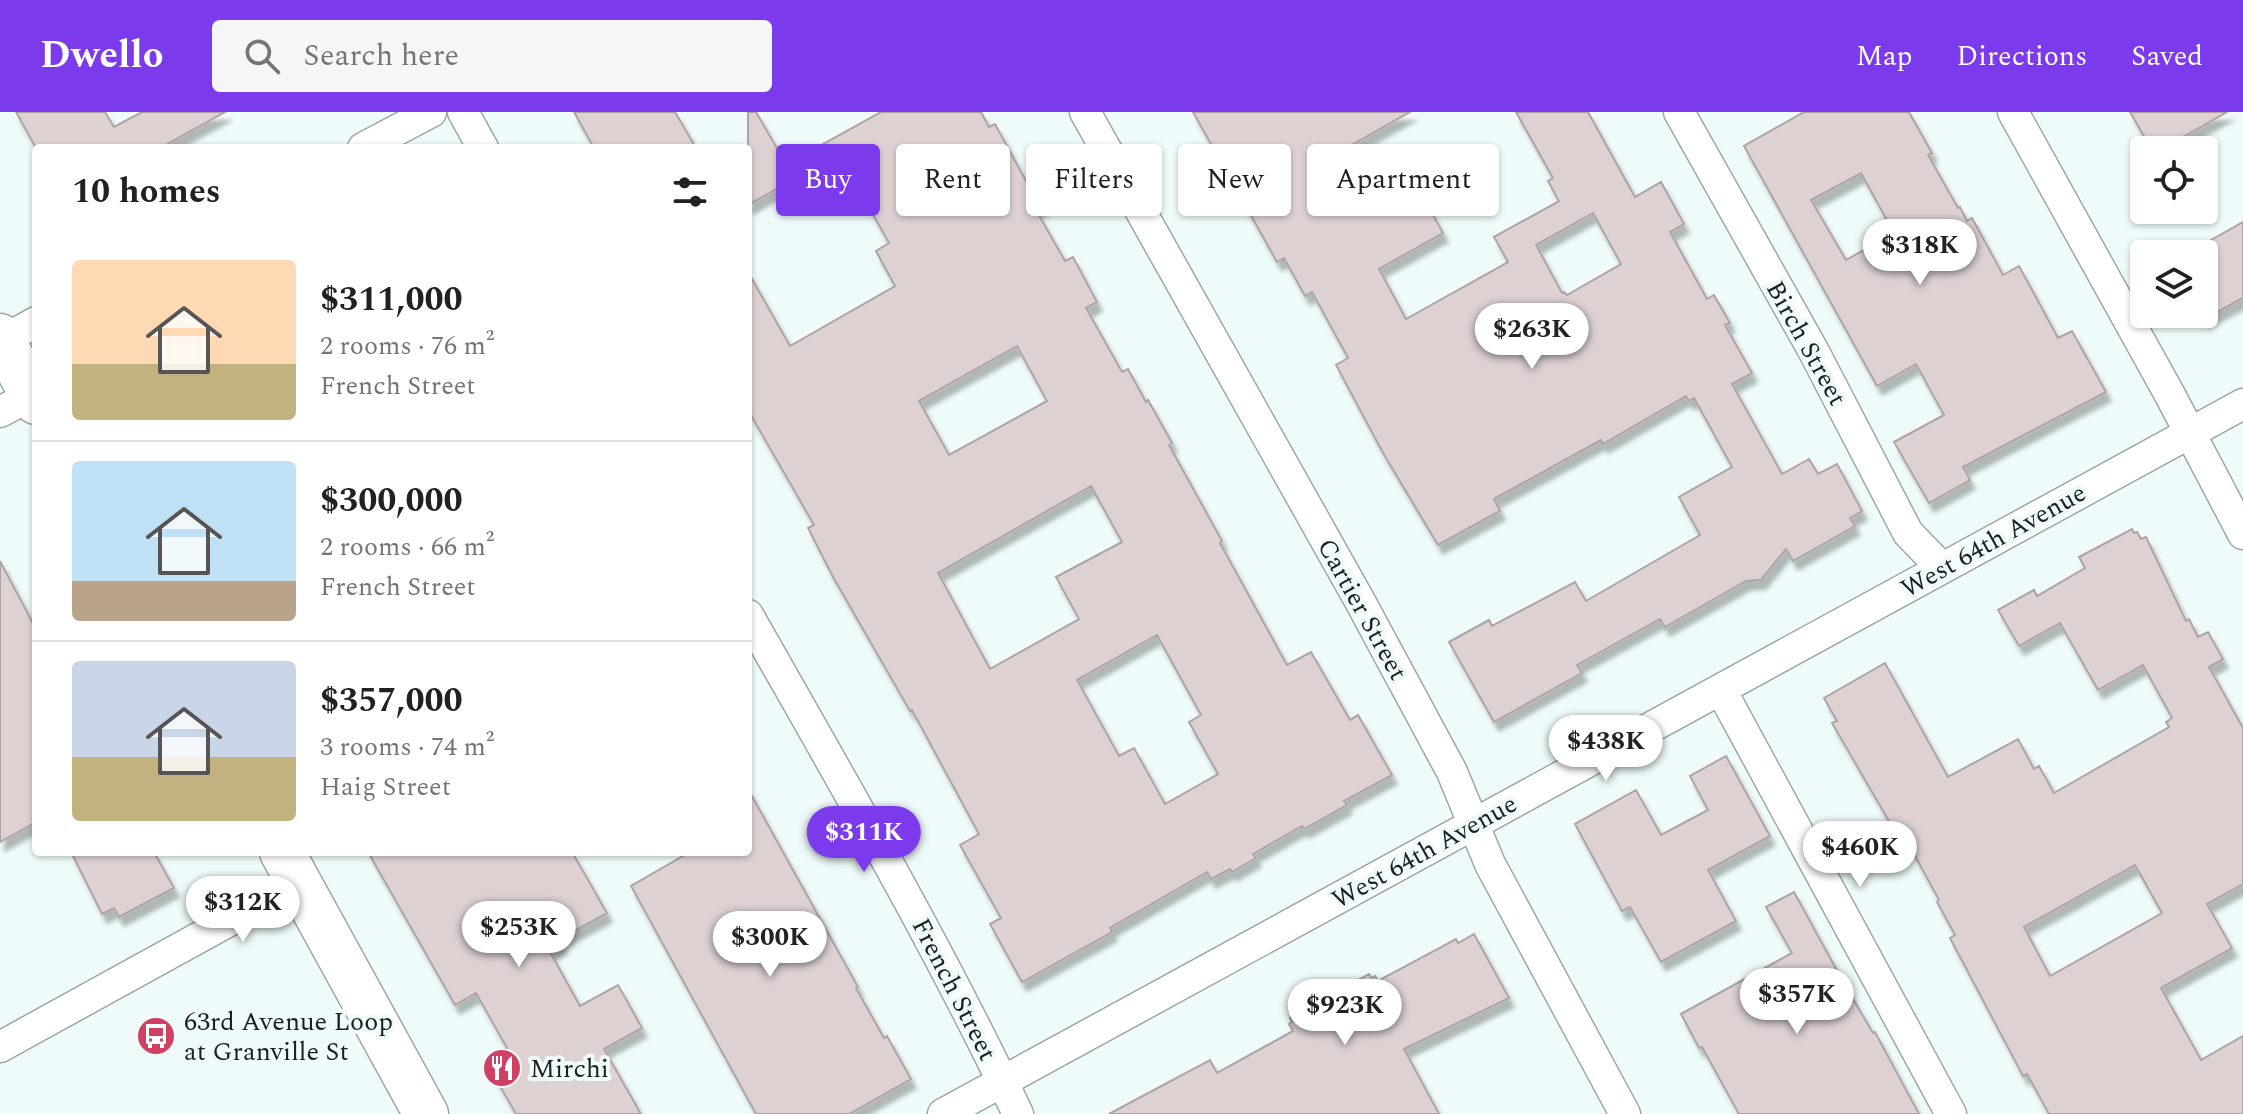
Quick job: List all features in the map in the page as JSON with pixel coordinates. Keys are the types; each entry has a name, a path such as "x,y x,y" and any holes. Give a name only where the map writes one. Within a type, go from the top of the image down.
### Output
{"highway":[{"path":"13,333 23,403"},
{"path":"290,867 426,1114"}],"street":[{"path":"371,144 431,112"},
{"path":"463,112 481,144"},
{"name":"Cartier Street","path":"1085,112 1361,603 1458,783 1494,872 1625,1114"},
{"name":"Birch Street","path":"1679,112 1813,350 1908,533 1942,568"},
{"path":"2013,112 2243,534"},
{"name":"West 64th Avenue","path":"943,1114 2243,404"},
{"name":"French Street","path":"752,622 888,862 1018,1114"},
{"path":"1721,690 1951,1114"},
{"path":"0,1047 290,867"}],"building":[{"path":"16,112 105,112 114,127 142,112 225,112 167,144 34,144"},
{"path":"574,112 675,112 694,144 592,144"},
{"path":"748,112 756,112 776,146 776,190 752,203 752,144 748,144"},
{"path":"881,112 981,112 989,127 995,124 1006,144 896,144 896,216 1010,216 1010,152 1026,181 1026,216 1039,216 1065,261 1073,257 1097,302 1086,308 1122,372 1128,369 1146,402 1148,400 1222,541 1220,543 1287,665 1311,652 1350,720 1358,715 1392,775 1344,801 1347,805 1253,854 1256,858 1232,872 1230,869 1211,879 1207,872 1110,928 1112,932 1022,982 990,924 1001,918 960,845 979,834 912,710 833,577 808,528 814,525 752,417 752,279 790,346 895,286 876,251 889,243 874,216 880,216 880,144 823,144","holes":["1017,346 1047,401 949,455 919,401","1091,486 1122,542 1056,577 1079,619 990,669 938,573","1157,635 1201,715 1189,722 1218,774 1165,804 1134,748 1119,756 1077,680"]},
{"path":"1193,112 1410,112 1353,144 1307,144 1307,216 1434,216 1443,233 1379,269 1406,319 1508,262 1494,237 1559,201 1548,181 1553,178 1516,112 1588,112 1635,197 1661,182 1684,224 1670,232 1707,299 1714,295 1730,323 1725,325 1752,373 1732,384 1782,474 1809,459 1818,474 1837,464 1862,511 1850,518 1855,526 1793,561 1786,549 1761,580 1746,581 1665,627 1660,619 1577,665 1582,673 1494,722 1449,642 1489,620 1492,626 1575,582 1586,601 1700,535 1679,497 1732,467 1694,398 1689,401 1686,396 1603,444 1601,440 1494,499 1500,511 1438,545 1383,453 1336,365 1348,358 1312,292 1305,296 1284,258 1277,262 1251,216 1291,216 1291,144 1211,144","holes":["1593,213 1621,264 1567,295 1562,293 1536,245"]},
{"path":"1804,112 1909,112 1932,153 1928,155 1958,208 1967,221 1972,218 2003,275 2019,266 2058,338 2072,331 2106,392 1963,467 1970,480 1929,503 1894,442 1944,415 1916,364 1877,386 1744,146","holes":["1861,173 1894,233 1846,260 1811,200"]},
{"path":"2130,112 2227,112 2185,136 2144,136"},
{"path":"2243,222 2243,298 2218,311 2218,240 2211,240"},
{"path":"2132,529 2141,539 2146,537 2186,621 2189,619 2198,637 2208,632 2223,659 2209,667 2243,728 2243,884 2207,904 2232,948 2161,988 2201,1060 2243,1036 2243,1114 2049,1114 2027,1074 2023,1076 1950,938 1955,935 1937,902 1939,900 1902,832 1897,835 1832,723 1837,721 1824,698 1885,663 1948,777 2018,739 2034,769 2039,766 2054,793 2169,727 2166,722 2172,718 2143,665 2098,690 2060,623 2019,646 1998,610 2034,590 2037,596 2085,568 2079,557","holes":["2135,865 2162,913 2050,976 2024,927"]},
{"path":"0,561 32,621 32,824 0,842"},
{"path":"1726,756 1770,836 1708,870 1736,921 1661,962 1630,907 1622,911 1575,824 1636,790 1661,835 1708,810 1690,776"},
{"path":"752,796 884,1038 887,1036 911,1079 849,1114 756,1114 631,886 683,856 752,856"},
{"path":"73,856 156,856 174,888 119,917 114,908 102,914"},
{"path":"370,856 574,856 607,913 560,939 562,944 550,952 580,1006 618,985 642,1028 604,1049 641,1114 516,1114 485,1060 507,1048 476,993 455,1005"},
{"path":"1794,892 1919,1114 1739,1114 1702,1047 1699,1048 1681,1014 1792,953 1766,907"},
{"path":"1474,934 1509,998 1404,1049 1439,1114 1109,1114 1210,1060 1217,1073 1293,1031 1290,1018 1369,974 1378,981 1456,939 1458,943"}],"place":[{"name":"63rd Avenue Loop at Granville St","path":"156,1036"},
{"name":"Mirchi","path":"502,1068"}]}
